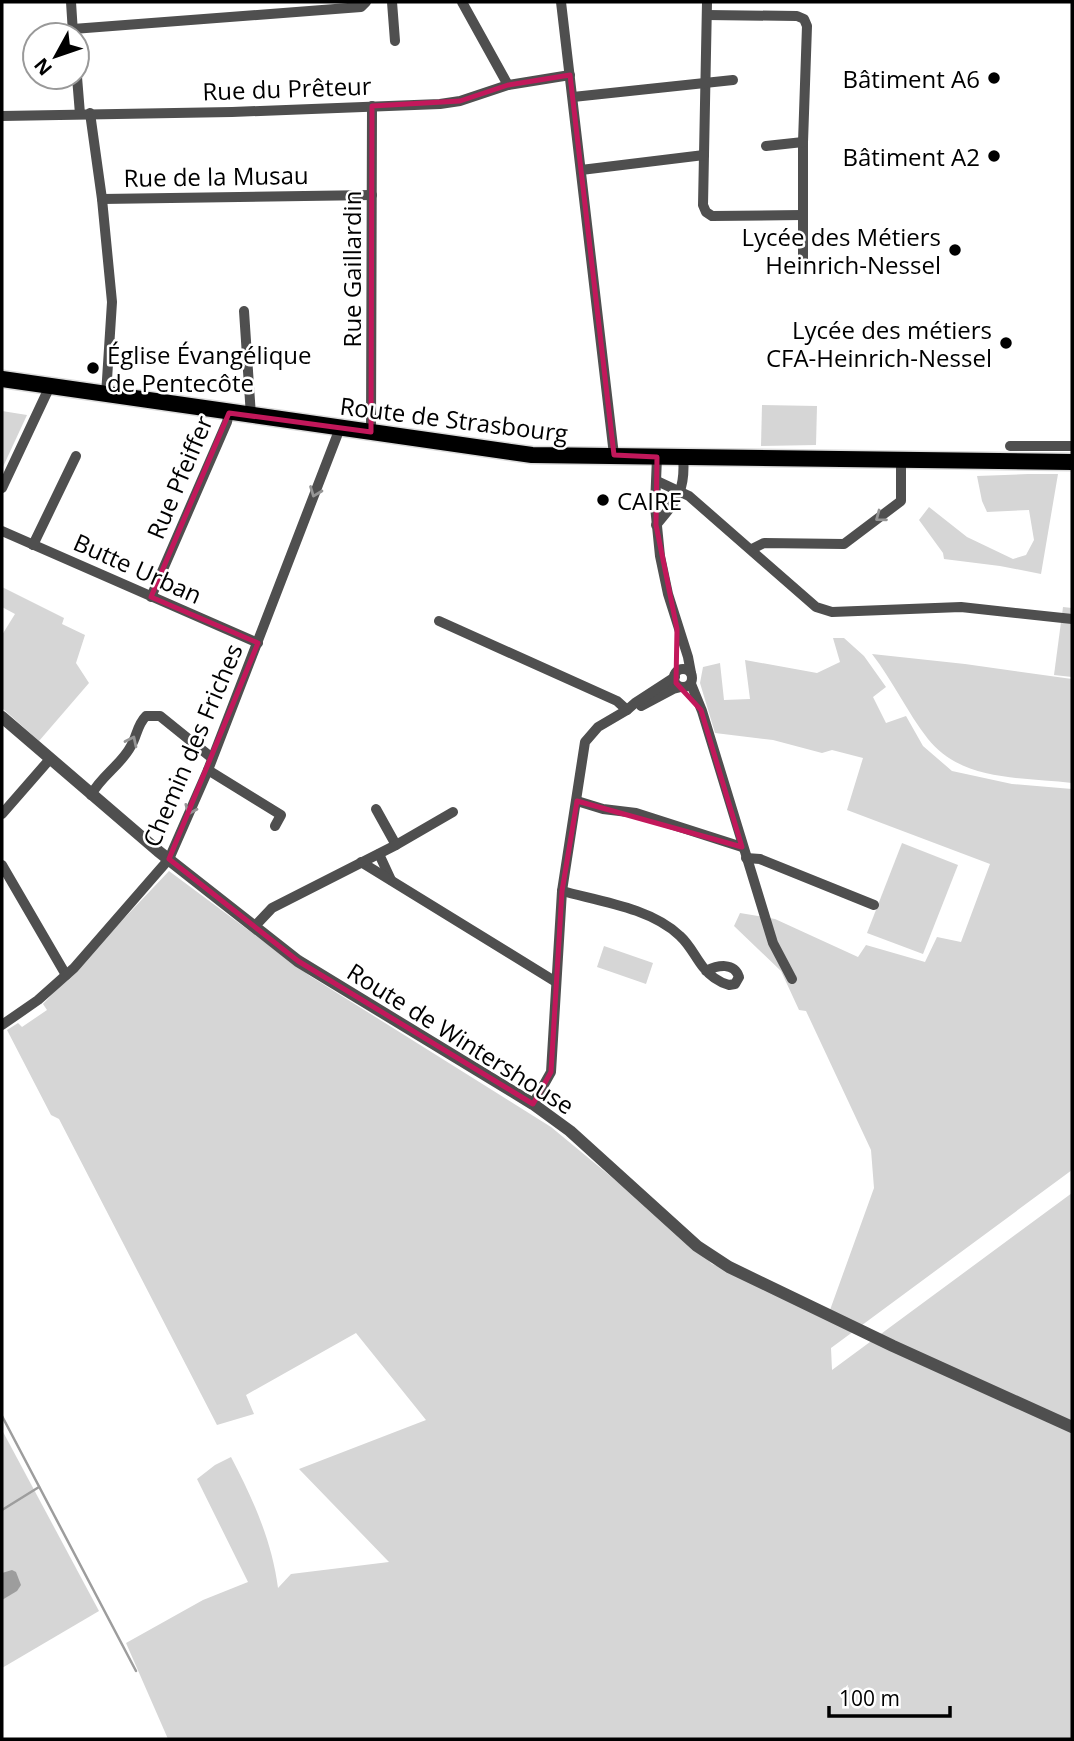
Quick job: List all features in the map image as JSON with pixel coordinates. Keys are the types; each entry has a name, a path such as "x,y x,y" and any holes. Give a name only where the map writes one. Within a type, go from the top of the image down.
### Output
{"main road":[{"name":"Route de Strasbourg","path":"2,379 533,455 1072,462"}],"street":[{"path":"71,2 72,21"},
{"path":"91,30 361,7 366,2"},
{"path":"392,2 395,41"},
{"path":"462,2 508,85"},
{"path":"561,2 614,455"},
{"path":"707,2 703,205 706,212 712,216 803,215"},
{"path":"707,15 797,16 804,19 807,26 803,262"},
{"name":"Rue du Prêteur","path":"2,116 232,112 440,104 460,101 508,85 570,75"},
{"path":"573,97 733,80"},
{"path":"80,91 102,199 112,302 106,396"},
{"name":"Rue Gaillardin","path":"371,432 372,106"},
{"path":"766,146 803,142"},
{"path":"581,170 704,155"},
{"name":"Rue de la Musau","path":"102,199 372,195"},
{"path":"244,311 251,416"},
{"path":"2,488 50,386"},
{"name":"Rue Pfeiffer","path":"151,597 229,413"},
{"name":"Chemin des Friches","path":"2,1025 38,1000 66,975 169,859 208,770 340,428"},
{"path":"1010,446 1072,446"},
{"path":"33,545 76,456"},
{"path":"656,525 681,492 684,471 682,456"},
{"path":"657,457 656,525 663,577 677,629 688,657 686,683"},
{"path":"752,549 764,543 844,544 901,501 901,460"},
{"path":"657,481 690,496 816,607 832,612 961,607 1072,619"},
{"name":"Butte Urban","path":"2,531 258,643"},
{"path":"439,621 597,691 624,712"},
{"path":"677,629 680,654 675,682 686,683"},
{"path":"533,1104 551,1072 562,891 585,743 593,731 684,669 686,683 701,710 773,943 792,979"},
{"path":"624,712 686,683"},
{"path":"92,795 97,785 130,747 140,722 146,716 160,716 212,758"},
{"name":"Route de Wintershouse","path":"2,717 169,859 299,961 533,1104 570,1131 697,1246 729,1267 893,1346 1072,1427"},
{"path":"2,814 50,759"},
{"path":"208,770 281,815 275,826"},
{"path":"577,801 603,809 636,813 743,847"},
{"path":"376,808 396,845"},
{"path":"254,927 272,908 396,845 453,812"},
{"path":"379,854 391,881"},
{"path":"746,859 760,859 874,905"},
{"path":"361,863 556,982"},
{"path":"2,865 66,975"},
{"path":"562,891 630,910 669,928 684,939 706,971"}],"highlighted area":[{"path":"570,75 614,455 657,457 656,525 677,629 676,683 701,710 742,847 577,801 562,891 551,1072 533,1104 298,961 169,859 258,643 151,597 229,413 371,432 372,106 460,101 508,85"}],"shaded area":[{"path":"762,405 817,406 816,445 761,446"},
{"path":"2,411 27,415 2,469"},
{"path":"1058,474 1041,574 944,559 943,553 919,520 929,507 967,537 1013,559 1026,555 1034,540 1029,510 987,512 977,476"},
{"path":"2,587 64,618 62,624 85,635 76,663 89,683 39,741 2,708 2,635 15,614 2,607"},
{"path":"1063,607 1072,608 1072,677 1054,675"},
{"path":"833,638 844,638 864,656 886,687 873,697 886,723 906,716 923,746 952,771 1012,784 1072,789 1072,1170 831,1348 832,1370 1072,1193 1072,1739 168,1739 126,1643 203,1600 248,1582 197,1479 231,1457 260,1521 278,1588 291,1574 389,1562 299,1469 426,1420 356,1333 246,1395 254,1414 217,1425 59,1119 51,1115 7,1030 18,1023 22,1027 47,1010 43,1004 169,871 310,976 551,1127 678,1232 712,1264 830,1310 874,1188 871,1150 806,1011 799,1010 781,971 734,926 740,913 775,919 858,957 866,945 925,962 937,937 961,942 990,864 847,810 863,758 832,750 822,753 773,740 715,733 700,683 703,667 720,663 724,700 750,699 745,660 817,673 840,662"},
{"path":"872,654 1072,679 1072,783 994,775 958,763 942,753 920,729"},
{"path":"902,843 958,865 923,954 867,933"},
{"path":"604,946 653,963 646,984 597,967"},
{"path":"2,1430 99,1611 2,1668"},
{"path":"12,1570 16,1572 21,1585 17,1591 2,1600 2,1573"}],"waterway":[{"path":"2,1416 136,1671"},
{"path":"2,1510 39,1487"}],"place":[{"name":"Bâtiment A6","path":"994,78"},
{"name":"Bâtiment A2","path":"994,156"},
{"name":"Lycée des Métiers Heinrich-Nessel","path":"955,250"},
{"name":"Lycée des métiers CFA-Heinrich-Nessel","path":"1006,343"},
{"name":"Église Évangélique de Pentecôte","path":"93,368"},
{"name":"CAIRE","path":"603,500"}]}
